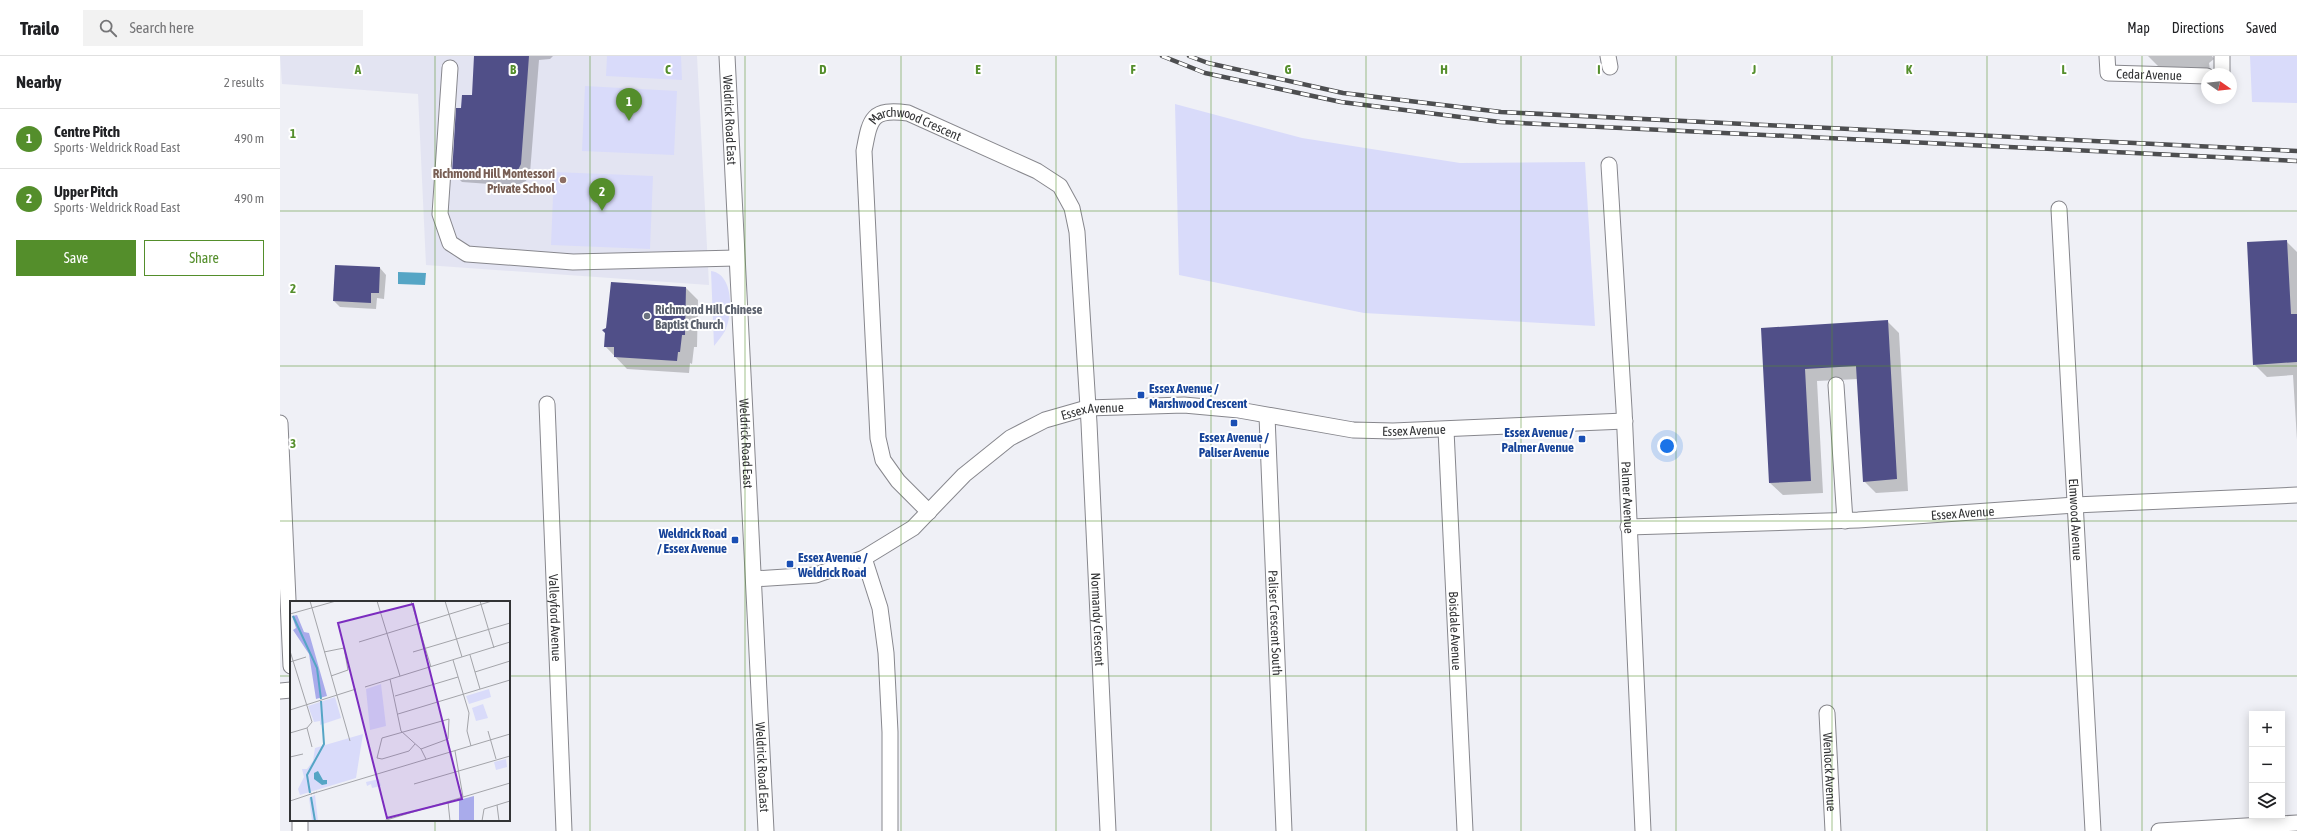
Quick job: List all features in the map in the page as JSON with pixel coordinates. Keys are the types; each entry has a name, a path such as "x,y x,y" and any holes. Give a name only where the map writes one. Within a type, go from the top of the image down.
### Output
{"street":[{"name":"Weldrick Road East","path":"727,56 766,831"},
{"name":"Cedar Avenue","path":"2107,56 2108,73 2201,76"},
{"path":"2222,56 2222,68"},
{"path":"450,68 440,214 450,243 467,254 573,262 736,258"},
{"name":"Marchwood Crescent","path":"929,512 898,481 883,460 878,438 864,151 868,125 878,114 891,111 908,113 1037,171 1060,186 1072,208 1077,232 1087,408"},
{"name":"Palmer Avenue","path":"1610,165 1625,421 1628,527 1643,831"},
{"name":"Elmwood Avenue","path":"2059,209 2093,831"},
{"path":"1836,385 1845,521"},
{"name":"Valleyford Avenue","path":"548,404 564,831"},
{"name":"Essex Avenue","path":"754,579 816,575 864,558 913,528 964,475 1010,438 1045,420 1087,408 1184,404 1353,430 1394,431 1446,430 1625,421"},
{"name":"Normandy Crescent","path":"1087,408 1108,831"},
{"name":"Paliser Crescent South","path":"1267,416 1284,831"},
{"path":"280,423 290,644"},
{"name":"Boisdale Avenue","path":"1446,430 1465,831"},
{"name":"Essex Avenue","path":"1628,527 1845,521 2075,505 2297,495"},
{"path":"864,558 880,608 886,653 890,732 890,831"},
{"path":"280,691 290,690"},
{"name":"Wenlock Avenue","path":"1827,713 1833,831"},
{"path":"2159,831 2297,823"}],"shaded area":[{"name":"Richmond Hill Montessori Private School","path":"280,56 697,56 709,285 426,265 418,94 282,84"},
{"path":"607,56 681,56 682,80 606,76"},
{"path":"2250,56 2297,56 2297,103 2252,102"},
{"path":"585,86 677,91 674,155 582,151"},
{"path":"1175,104 1302,138 1460,163 1585,162 1595,326 1364,313 1179,275"},
{"path":"554,172 653,176 650,249 551,245"},
{"path":"711,271 719,274 724,279 730,296 728,324 725,331 714,346"}],"water":[{"path":"398,272 426,273 425,285 398,284"}],"building":[{"name":"Richmond Hill Montessori Private School","path":"474,56 529,56 521,164 517,172 506,177 452,173 456,108 461,108 462,95 472,95"},
{"path":"2287,240 2291,314 2297,314 2297,362 2253,365 2247,242"},
{"path":"335,265 380,267 379,293 371,293 371,303 333,301"},
{"name":"Richmond Hill Chinese Baptist Church","path":"611,282 686,287 685,335 682,335 680,352 678,352 677,361 614,357 614,347 604,347 605,333 602,330 606,328"},
{"path":"1888,320 1897,479 1863,482 1856,366 1805,369 1811,481 1769,483 1761,328"}],"railway":[{"path":"1162,56 1205,73 1341,102 1500,122 2297,161"},
{"path":"1189,56 1208,63 1343,93 1501,112 2297,151"}],"place":[{"name":"Centre Pitch","path":"629,121"},
{"name":"Richmond Hill Montessori Private School","path":"563,180"},
{"name":"Upper Pitch","path":"602,211"},
{"name":"Richmond Hill Chinese Baptist Church","path":"647,316"},
{"name":"Essex Avenue / Marshwood Crescent","path":"1141,395"},
{"name":"Essex Avenue / Paliser Avenue","path":"1234,423"},
{"name":"Essex Avenue / Palmer Avenue","path":"1582,439"},
{"name":"Weldrick Road / Essex Avenue","path":"735,540"},
{"name":"Essex Avenue / Weldrick Road","path":"790,564"}]}
